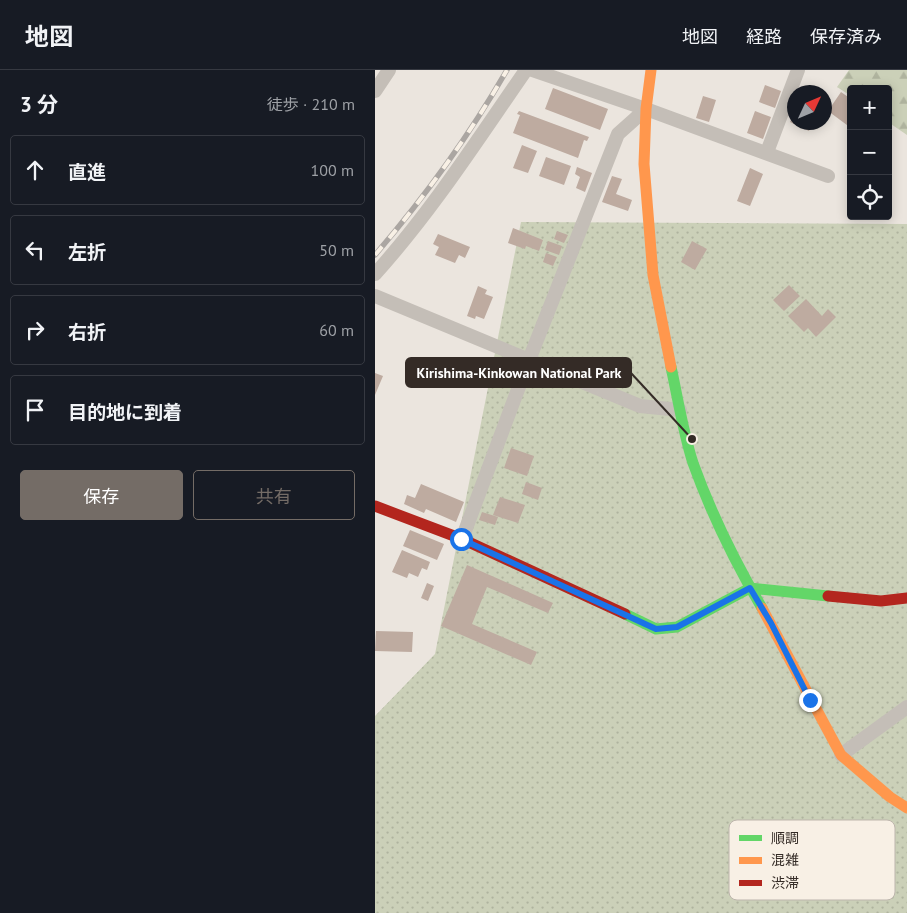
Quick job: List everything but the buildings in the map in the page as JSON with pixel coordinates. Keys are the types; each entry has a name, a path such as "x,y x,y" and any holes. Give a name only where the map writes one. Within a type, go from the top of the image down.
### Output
{"street":[{"path":"375,91 389,70"},
{"path":"375,274 431,204 526,70"},
{"path":"532,70 767,152 827,176"},
{"path":"651,70 646,109 644,164 653,275 680,410 693,462 714,516 750,588 771,623 841,756 890,797 907,808"},
{"path":"767,152 798,70"},
{"path":"461,539 529,360 619,134 646,109"},
{"path":"375,296 640,406 680,410"},
{"path":"375,506 461,539 656,629 677,627 750,588 881,601 907,598"},
{"path":"841,756 907,708"}],"green space":[{"path":"849,70 907,70 907,135 892,125 892,85 847,85 847,93 837,87"},
{"path":"521,222 907,224 907,913 375,913 375,716 435,654"}],"railway":[{"path":"375,255 445,166 507,70"}],"traffic: fast":[{"path":"671,367 686,439 700,482 724,537 762,608"},
{"path":"625,614 656,629 677,627 750,588 828,596"}],"traffic: slow":[{"path":"651,70 646,109 644,164 653,275 671,367"},
{"path":"762,608 841,755 890,797 907,808"}],"traffic: jam":[{"path":"375,506 462,539 625,614"},
{"path":"828,596 881,601 907,598"}],"place":[{"name":"Kirishima-Kinkowan National Park","path":"692,439"}],"route":[{"path":"461,539 656,629 677,627 750,588 771,623 810,700"}]}
